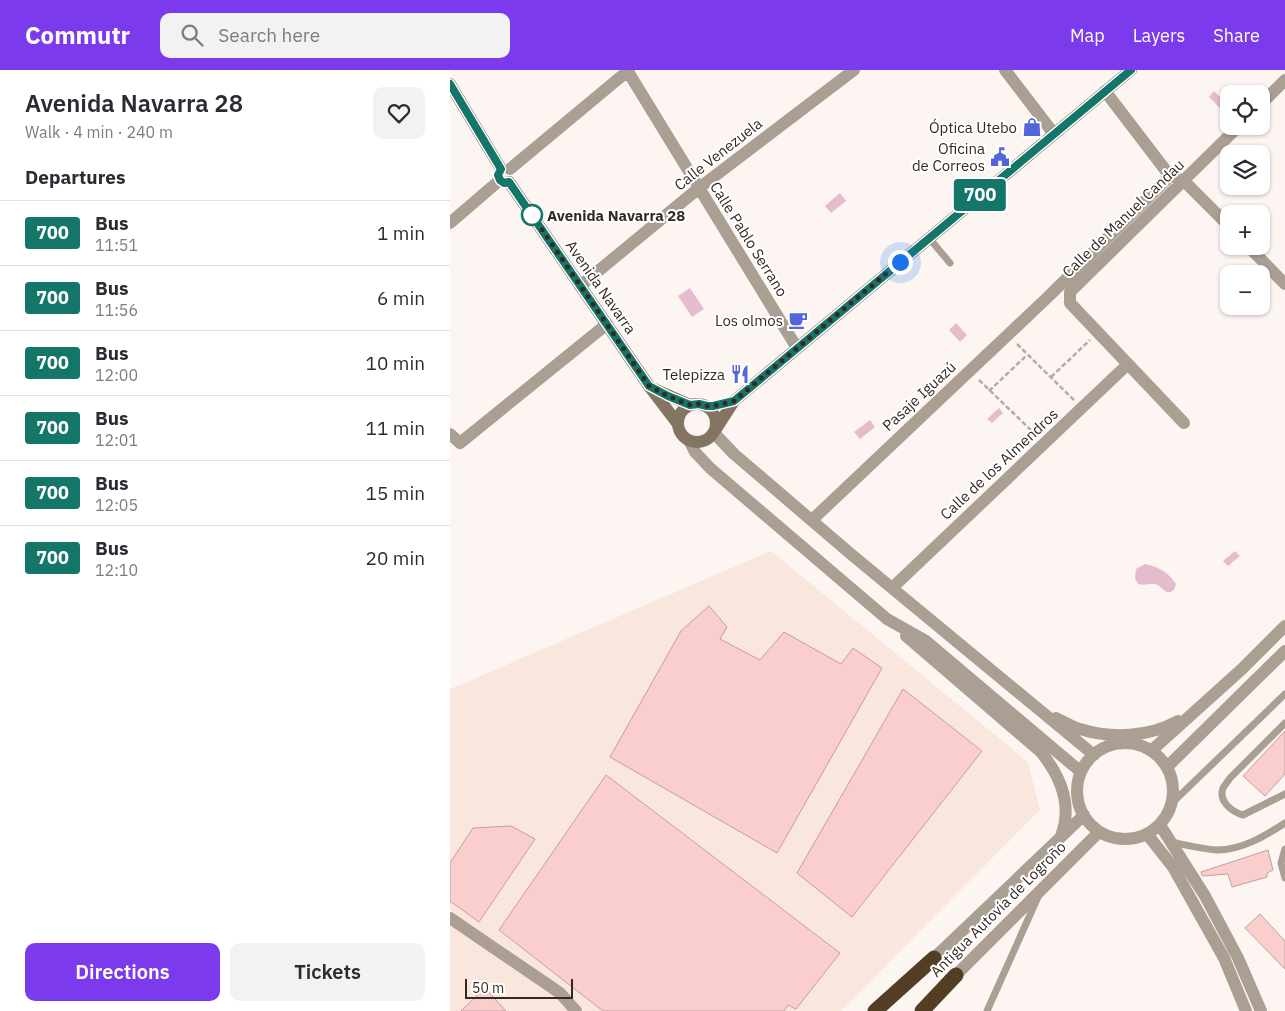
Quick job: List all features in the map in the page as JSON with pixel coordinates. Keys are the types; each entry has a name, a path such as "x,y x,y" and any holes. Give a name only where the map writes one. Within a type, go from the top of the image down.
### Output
{"highway":[{"path":"875,1011 934,958"},
{"name":"Antigua Autovía de Logroño","path":"922,1011 956,975"}],"street":[{"name":"Calle Pablo Serrano","path":"628,70 797,348"},
{"path":"450,223 628,70"},
{"name":"Calle Venezuela","path":"580,286 699,188 854,70"},
{"path":"1004,70 1054,134"},
{"path":"690,442 704,442 715,431 734,401 1131,70"},
{"path":"1270,95 1285,80"},
{"name":"Avenida Navarra","path":"450,84 505,175 649,386 678,424"},
{"path":"1105,91 1170,176 1184,181 1220,217"},
{"name":"Calle de Manuel Candau","path":"1184,423 1070,303 1070,292 1230,135"},
{"name":"Pasaje Iguazú","path":"812,520 1050,295 1170,176"},
{"path":"1257,255 1285,284"},
{"path":"450,434 460,443 607,324"},
{"name":"Calle de los Almendros","path":"892,588 1128,364"},
{"name":"Avenida Navarra","path":"649,386 690,405"},
{"path":"734,401 707,406 699,404 690,405 680,415 678,424 683,436 690,442 695,452 704,462 1041,752 1054,768 1062,788 1067,811 1061,836"},
{"path":"707,406 714,414 717,424 715,431"},
{"path":"715,431 734,454 1094,756"},
{"path":"887,619 926,641 1081,772"},
{"path":"1151,751 1242,669 1285,626"},
{"path":"1167,767 1285,651"},
{"path":"1034,706 1079,729 1100,734 1124,735 1152,732 1172,724 1193,712"},
{"path":"1129,743 1144,747 1157,755 1167,767 1172,782 1173,797 1168,812 1160,825 1146,834 1131,839 1114,838 1100,832 1087,821 1080,807 1077,791 1081,772 1088,760 1094,756 1100,750 1114,744 1129,743"},
{"name":"Antigua Autovía de Logroño","path":"934,958 1084,815"},
{"path":"1160,825 1205,896 1238,958 1260,1011"},
{"name":"Antigua Autovía de Logroño","path":"956,975 1100,832"},
{"path":"1146,834 1173,867 1224,958 1246,1011"},
{"path":"450,918 560,993 576,1011"}],"lane":[{"path":"929,238 950,263"},
{"path":"1171,804 1285,694"},
{"path":"1285,723 1230,778 1223,788 1222,795 1223,801 1230,808 1243,815 1285,794"},
{"path":"1171,842 1206,849 1230,849 1252,842 1285,823"},
{"path":"1285,849 1281,863 1285,878"},
{"path":"987,1011 1042,890"}],"path":[{"path":"1051,377 1098,332"},
{"path":"1007,335 1082,408"},
{"path":"989,391 1027,355"},
{"path":"970,370 989,391 1045,443"}],"shaded area":[{"path":"1214,91 1220,97 1220,108 1209,97"},
{"path":"840,193 846,201 831,213 825,206"},
{"path":"690,288 704,309 692,317 678,296"},
{"path":"956,323 967,335 960,342 949,330"},
{"path":"999,408 1003,413 992,423 987,419"},
{"path":"870,420 875,427 860,439 854,432"},
{"path":"771,551 1028,762 1040,810 841,1011 450,1011 450,689"},
{"path":"1235,551 1240,556 1228,566 1223,561"},
{"path":"1145,564 1159,568 1166,573 1176,584 1174,590 1168,592 1157,585 1138,584 1135,578 1136,569"}],"building":[{"path":"709,606 727,627 720,639 760,660 784,632 841,664 853,648 882,668 777,853 610,757 681,631"},
{"path":"903,689 982,751 852,917 797,873"},
{"path":"1285,731 1285,774 1265,796 1243,776"},
{"path":"606,775 840,953 796,1009 788,1005 784,1011 603,1011 499,930"},
{"path":"511,826 535,839 479,922 450,901 450,863 473,828"},
{"path":"1268,850 1273,870 1267,873 1267,877 1232,887 1228,874 1202,876 1201,872"},
{"path":"1260,914 1285,941 1285,969 1245,928"},
{"path":"485,988 506,1011 461,1011"}],"bus line":[{"name":"700","path":"450,84 501,169 498,178 501,182 509,182 649,386 690,405 703,404 707,406 734,401 1131,70"}],"place":[{"name":"Óptica Utebo","path":"1032,127"},
{"name":"Oficina de Correos","path":"1000,157"},
{"name":"Avenida Navarra 28","path":"532,215"},
{"name":"Los olmos","path":"798,320"},
{"name":"Telepizza","path":"740,374"}],"route":[{"path":"532,215 649,386 690,405 703,404 713,406 734,401 900,262"}]}
